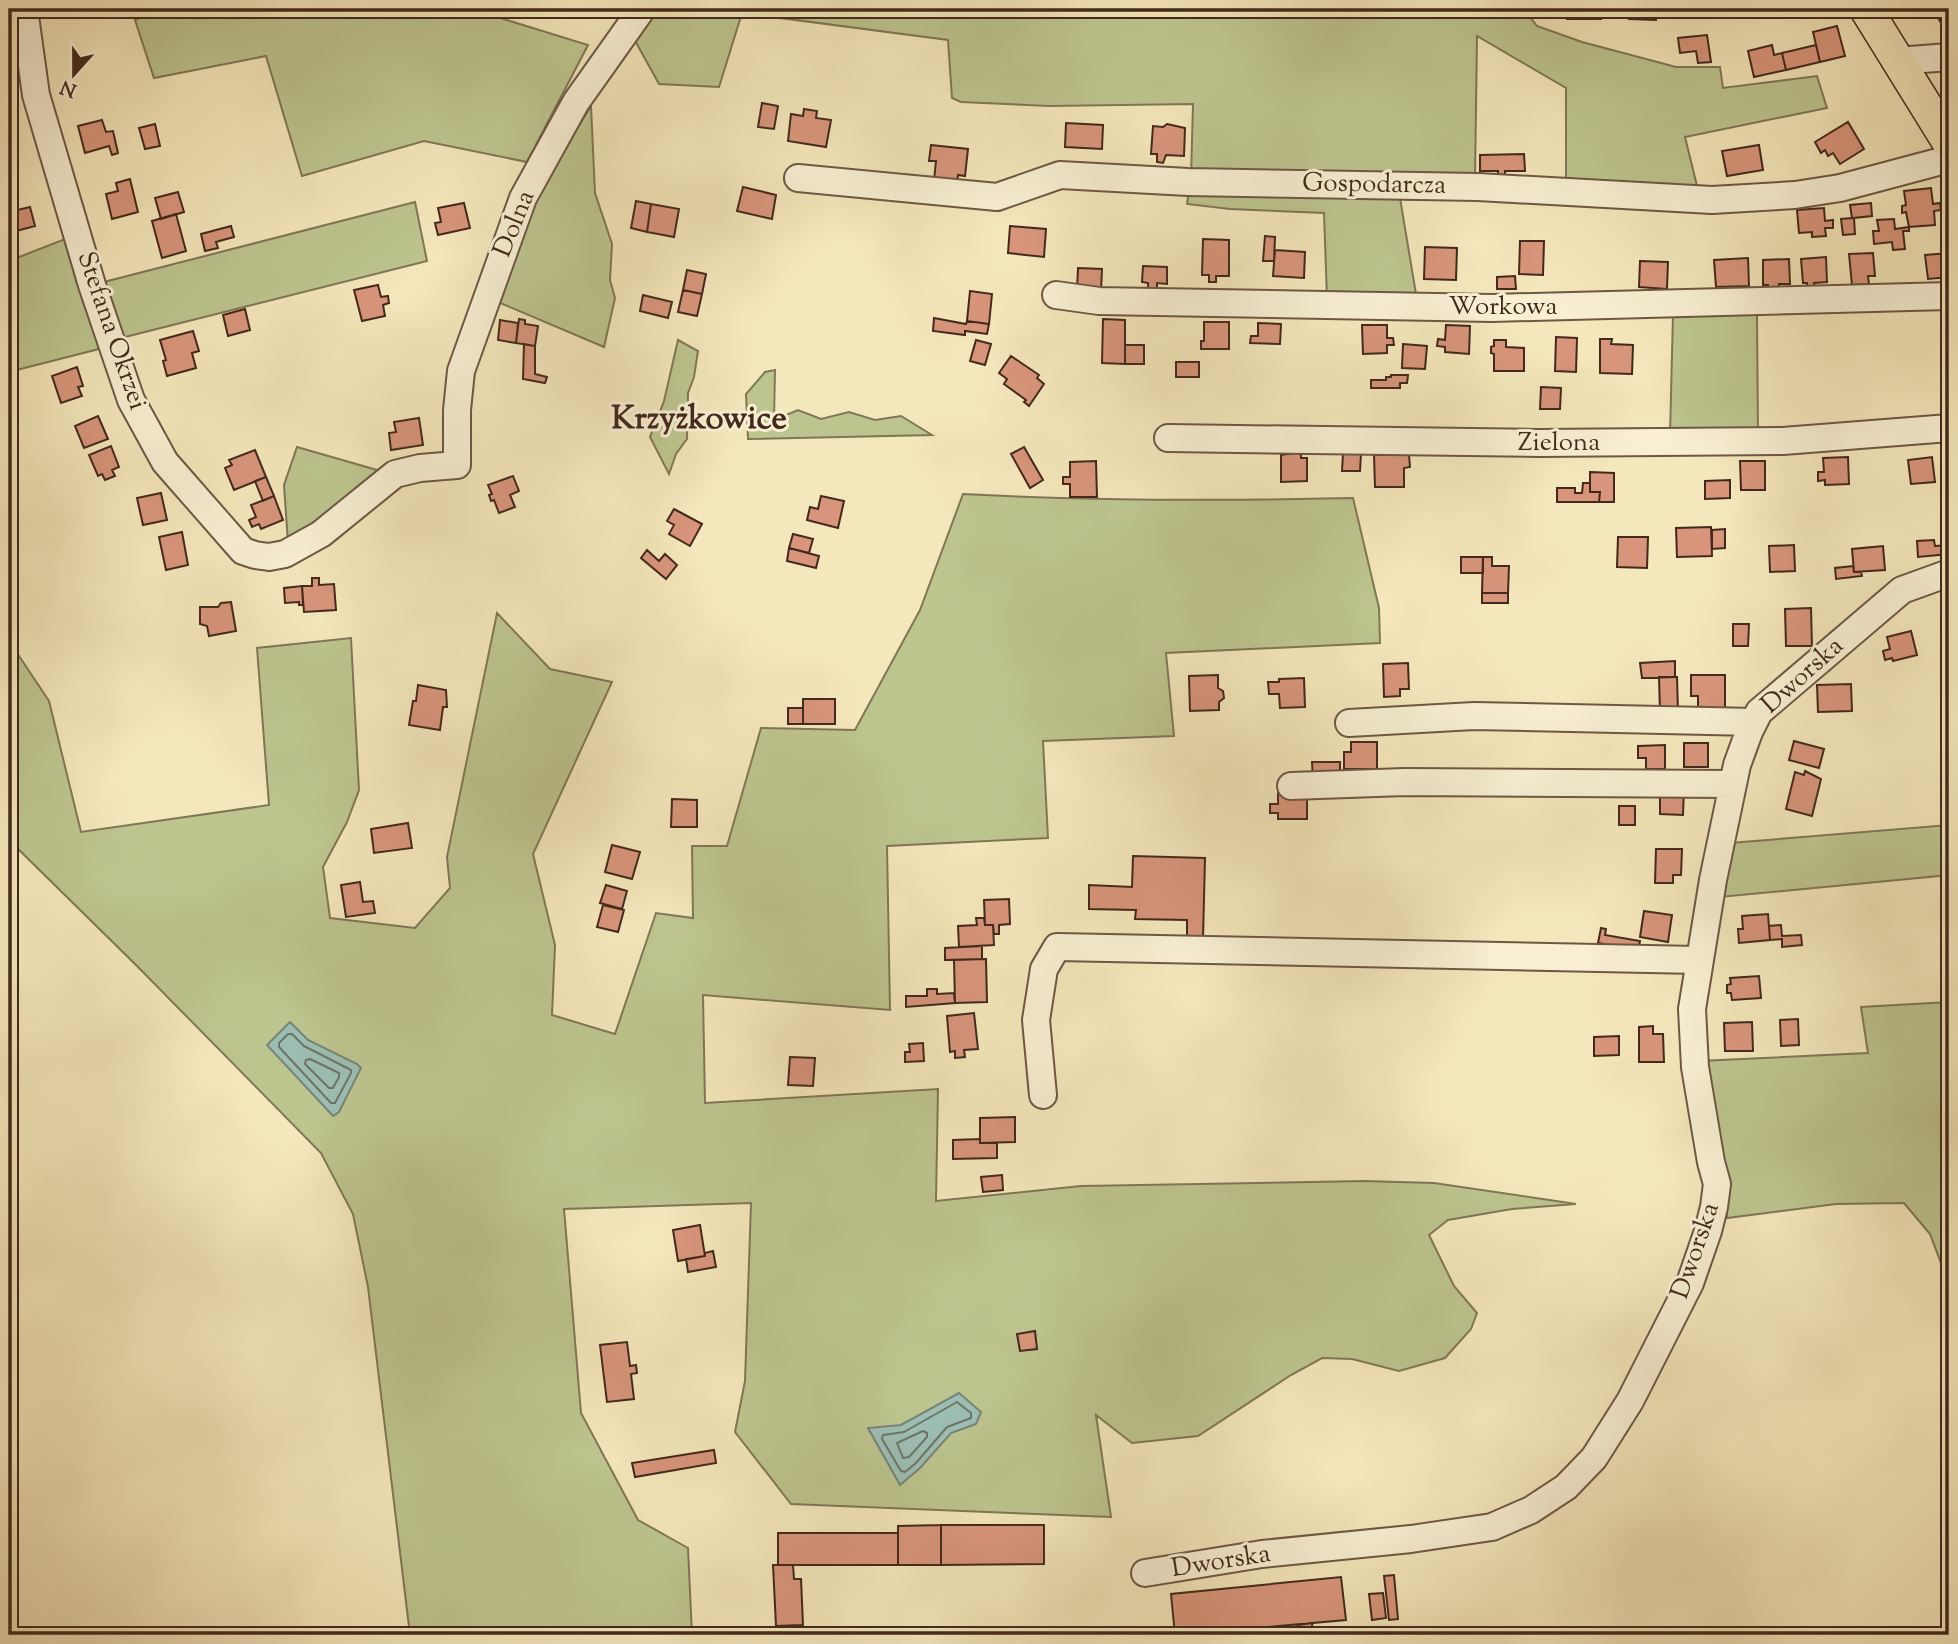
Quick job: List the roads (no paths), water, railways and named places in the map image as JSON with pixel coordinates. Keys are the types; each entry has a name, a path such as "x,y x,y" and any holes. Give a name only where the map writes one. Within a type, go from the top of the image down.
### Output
{"main road":[{"path":"1866,9 1949,142"}],"street":[{"name":"Stefana Okrzei","path":"23,9 36,95 92,285 131,400 165,462 243,551 255,555 285,554 321,534 395,474 420,468 457,465"},
{"name":"Dolna","path":"457,465 457,410 461,371 523,198 576,102 642,9"},
{"path":"1897,61 1949,57"},
{"name":"Gospodarcza","path":"798,178 997,197 1060,175 1188,182 1478,187 1713,200 1796,195 1840,188 1949,159"},
{"name":"Workowa","path":"1056,295 1099,301 1479,308 1949,296"},
{"name":"Zielona","path":"1168,438 1539,443 1783,441 1949,428"},
{"name":"Dworska","path":"1145,1573 1262,1554 1411,1539 1492,1527 1531,1510 1566,1487 1594,1458 1630,1401 1689,1283 1709,1231 1717,1184 1695,1067 1692,1009 1698,961 1737,765 1754,722 1759,712 1902,590 1949,573"},
{"path":"1349,723 1474,716 1754,722"},
{"path":"1291,786 1405,782 1733,784"},
{"path":"1043,1095 1036,1020 1044,969 1057,947 1698,961"}],"water":[{"path":"290,1022 308,1040 361,1068 339,1112 333,1116 267,1045"},
{"path":"959,1393 981,1412 976,1424 951,1433 920,1468 900,1485 868,1428 901,1425"}],"district":[{"name":"Krzyżkowice","path":"699,420"}]}
